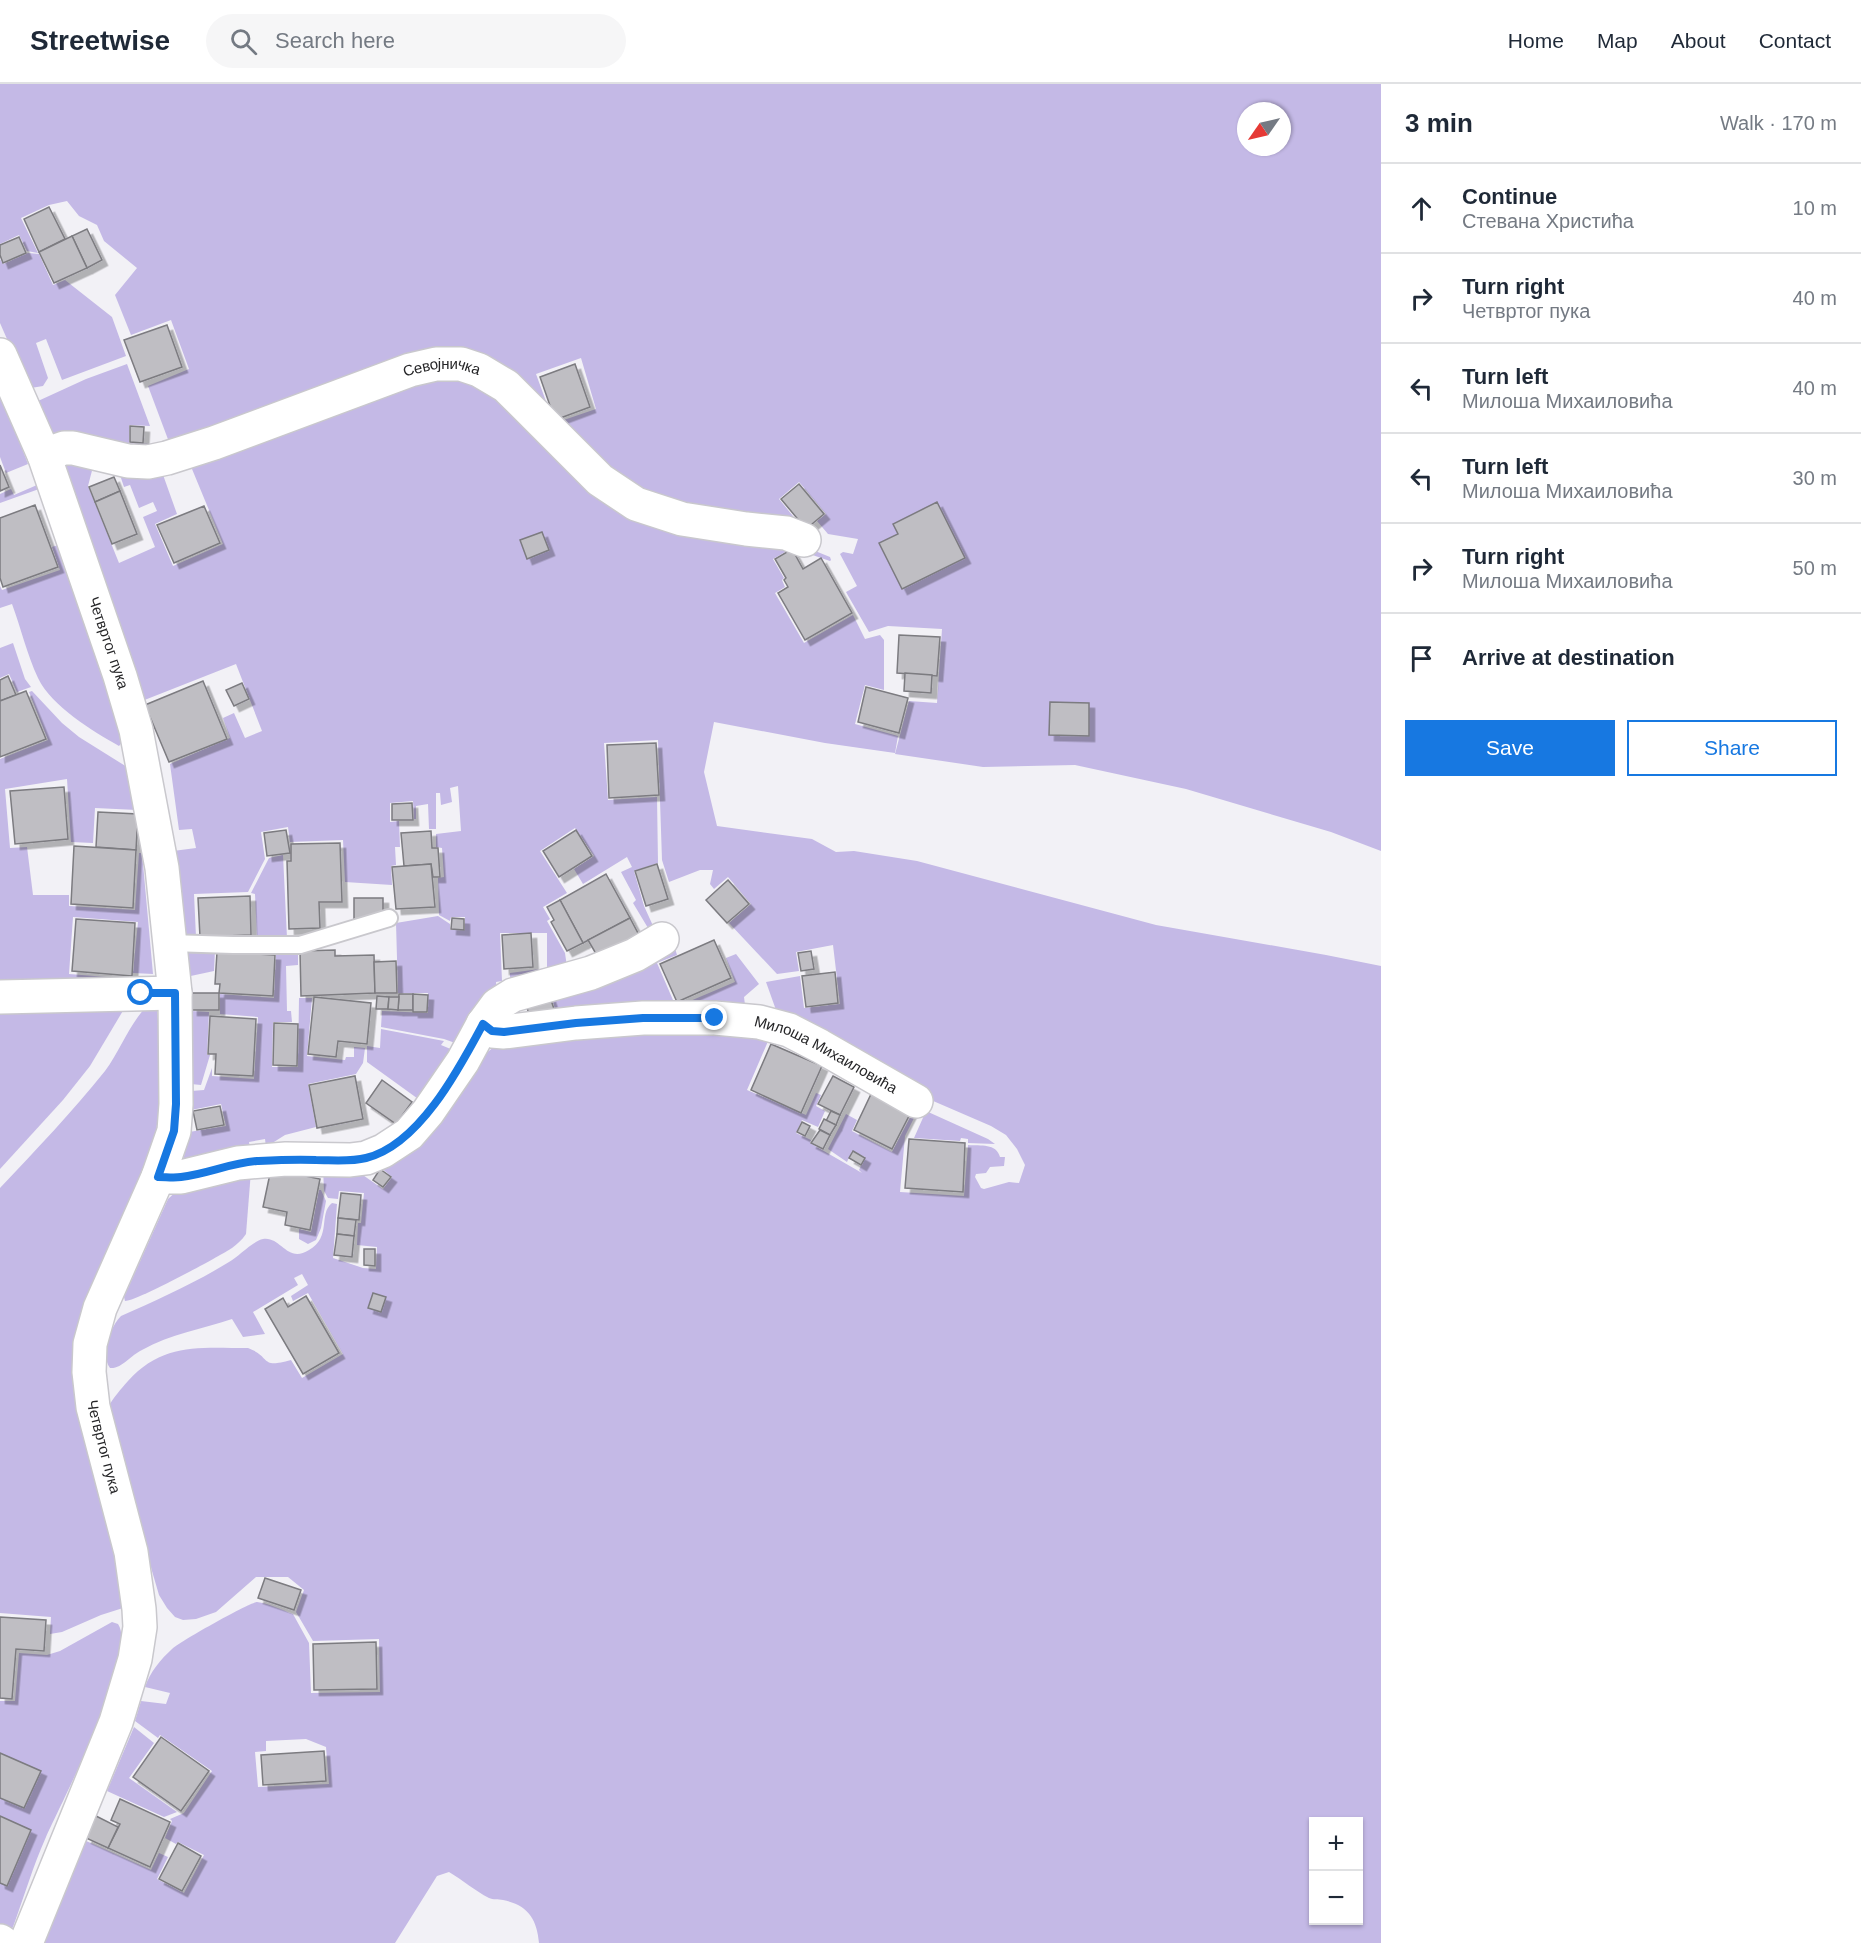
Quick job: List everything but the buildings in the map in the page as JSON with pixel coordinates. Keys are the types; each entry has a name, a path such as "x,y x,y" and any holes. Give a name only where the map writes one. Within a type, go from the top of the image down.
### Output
{"street":[{"name":"Четвртог пука","path":"0,355 44,455 120,676 136,730 162,868 175,993 176,1104 174,1131 158,1177 100,1308 90,1344 93,1407 131,1552 140,1627 135,1659 116,1722 26,1943"},
{"name":"Севојничка","path":"44,455 64,448 73,448 128,461 148,462 167,458 214,443 410,370 436,364 461,364 479,370 506,386 600,480 636,504 682,519 786,533 804,540"},
{"path":"158,1177 181,1177 238,1163 285,1159 350,1160 366,1158 383,1151 409,1134 428,1112 497,1005 513,995 591,973 635,955 662,939"},
{"path":"0,997 175,993"},
{"name":"Милоша Михаиловића","path":"483,1024 492,1031 504,1032 643,1018 715,1018 759,1022 789,1030 916,1101"}],"lane":[{"path":"170,943 300,945 389,918"}],"shaded area":[{"path":"0,84 1381,84 1381,851 1331,832 1186,789 1075,765 983,767 895,754 909,701 937,703 942,629 888,626 869,632 846,592 857,586 840,554 843,552 853,554 858,539 828,534 817,521 826,514 799,482 779,499 806,532 649,504 552,424 596,409 581,358 536,374 551,415 476,364 172,450 148,386 189,369 171,320 131,335 115,295 137,268 104,241 97,225 79,216 67,201 49,205 21,218 38,253 27,251 19,235 0,244"},
{"path":"28,253 39,254 53,285 65,280 112,317 126,356 62,380 46,339 36,343 48,378 43,386 31,388 0,323 0,259 3,264"},
{"path":"127,364 150,426 129,425 129,443 152,444 155,449 53,436 38,401 86,379"},
{"path":"434,372 487,382 590,478 783,538 830,557 830,561 792,548 773,559 784,578 782,580 785,587 775,593 804,643 853,615 865,639 880,635 884,640 884,690 865,685 855,724 898,736 895,753 825,743 714,722 704,772 717,826 812,839 836,852 854,851 917,861 1156,925 1381,966 1381,1943 539,1943 536,1927 525,1909 512,1902 489,1898 449,1872 437,1876 395,1943 44,1943 84,1840 151,1870 159,1853 168,1857 157,1879 184,1893 204,1855 165,1838 172,1821 170,1819 184,1813 212,1771 160,1735 158,1738 135,1721 141,1701 166,1704 170,1693 145,1687 156,1666 177,1645 242,1608 257,1602 270,1605 293,1614 309,1643 311,1693 380,1692 379,1639 313,1641 296,1612 304,1590 288,1577 256,1577 216,1612 196,1619 183,1620 175,1617 159,1595 108,1407 122,1387 141,1368 169,1353 198,1348 248,1348 270,1363 291,1360 302,1378 343,1354 308,1293 293,1301 291,1296 308,1285 302,1274 294,1278 298,1285 253,1312 265,1334 243,1337 232,1319 153,1344 119,1366 110,1368 106,1349 113,1327 121,1316 203,1277 233,1260 259,1240 275,1241 295,1254 309,1250 320,1239 326,1213 332,1203 337,1204 333,1258 363,1268 376,1269 377,1247 357,1245 358,1223 361,1223 364,1193 339,1191 338,1199 328,1198 324,1191 323,1167 357,1171 383,1189 392,1177 380,1167 481,1057 494,1047 606,1026 769,1039 747,1090 806,1115 816,1093 821,1095 816,1106 825,1111 818,1127 802,1120 796,1133 862,1173 859,1170 865,1157 852,1151 847,1162 828,1149 846,1114 857,1120 852,1131 892,1152 914,1110 917,1112 905,1136 900,1192 964,1196 968,1145 992,1147 1000,1157 1005,1157 1004,1166 990,1167 986,1173 976,1174 975,1177 981,1188 1009,1182 1019,1183 1025,1165 1017,1149 1006,1135 991,1126 917,1094 776,1010 766,982 800,976 804,1008 840,1004 833,945 796,952 799,971 777,974 729,923 751,904 728,877 714,889 710,884 713,870 700,870 669,882 662,860 658,740 604,743 608,800 657,797 658,863 634,871 644,906 654,928 651,933 633,903 636,900 621,872 632,867 627,857 583,884 574,869 594,856 575,828 540,851 567,893 543,907 550,919 547,921 565,953 567,967 510,980 510,973 547,968 547,933 500,933 502,981 496,982 497,993 458,1044 444,1039 381,1027 382,1011 428,1013 428,993 398,993 396,923 438,916 450,924 450,930 465,930 465,917 451,917 450,921 439,915 438,878 444,877 442,848 436,847 436,834 461,831 458,786 450,788 452,802 441,805 440,793 436,793 436,829 429,829 428,804 416,806 416,819 414,819 413,801 390,803 390,822 399,821 400,847 395,847 396,865 391,866 392,885 345,882 343,840 290,842 288,827 261,832 265,859 248,892 194,894 196,937 182,937 173,851 196,848 192,829 179,830 170,764 230,738 223,718 234,713 245,738 262,731 236,664 142,701 62,460 94,463 88,486 119,563 155,547 143,517 157,511 153,502 139,508 130,485 124,487 120,475 162,472 177,514 155,524 173,566 223,544 192,469 198,454","holes":["306,1739 326,1747 329,1784 258,1787 255,1752 266,1751 266,1741"]},
{"path":"0,390 28,464 6,473 0,457"},
{"path":"37,485 39,489 0,503 0,494 11,489 14,495"},
{"path":"58,545 123,741 119,746 74,717 44,689 27,651 12,604 0,608 0,586 2,590 60,570 52,547"},
{"path":"13,643 25,679 31,687 17,692 9,674 0,678 0,648"},
{"path":"32,691 62,723 79,737 127,767 137,810 95,808 93,843 71,842 67,779 5,789 10,848 27,847 33,895 69,895 69,906 135,910 139,853 142,853 153,974 133,973 138,922 73,917 69,974 132,979 0,990 0,759 48,740 29,692"},
{"path":"283,855 287,938 257,938 255,894 251,893 269,858"},
{"path":"674,945 677,955 657,963 676,1007 735,982 726,958 736,954 759,984 744,997 746,1013 556,1013 551,994"},
{"path":"185,949 215,950 214,971 186,977"},
{"path":"298,952 298,965 286,966 287,1011 291,1011 292,1022 273,1022 272,1067 298,1067 299,998 312,998 307,1056 345,1060 346,1057 354,1057 354,1047 365,1048 363,1063 356,1074 308,1084 316,1127 285,1135 266,1147 265,1139 249,1142 250,1148 183,1161 189,1132 226,1126 221,1104 191,1110 191,1091 204,1090 212,1068 212,1076 254,1079 258,1017 220,1014 220,994 274,998 276,953"},
{"path":"127,1004 90,1066 63,1100 0,1169 0,1007"},
{"path":"145,1008 157,1010 158,1021 161,1089 156,1133 76,1399 86,1448 112,1543 123,1608 62,1632 50,1634 51,1617 0,1613 0,1188 105,1071"},
{"path":"191,1011 209,1012 207,1055 210,1055 201,1085 191,1084"},
{"path":"381,1029 444,1041 441,1045 453,1050 421,1101 367,1062 367,1046 380,1048"},
{"path":"926,1111 995,1144 968,1143 968,1139 961,1138 960,1141 914,1138"},
{"path":"251,1171 246,1234 241,1240 224,1253 178,1278 125,1301 124,1297 168,1199 178,1190"},
{"path":"319,1190 326,1201 321,1228 316,1240 308,1244 299,1239 299,1229 311,1232"},
{"path":"112,1622 118,1624 122,1640 118,1665 109,1695 41,1848 13,1927 10,1931 0,1930 0,1701 15,1701 19,1653 47,1655 60,1651"},
{"path":"134,1727 154,1743 129,1778 177,1812 164,1817 107,1791"}],"route":[{"path":"141,993 175,993 176,1104 174,1131 158,1177 181,1177 238,1163 285,1159 350,1160 366,1158 383,1151 409,1134 428,1112 463,1061 483,1024 492,1031 504,1032 643,1018 715,1018"}]}
